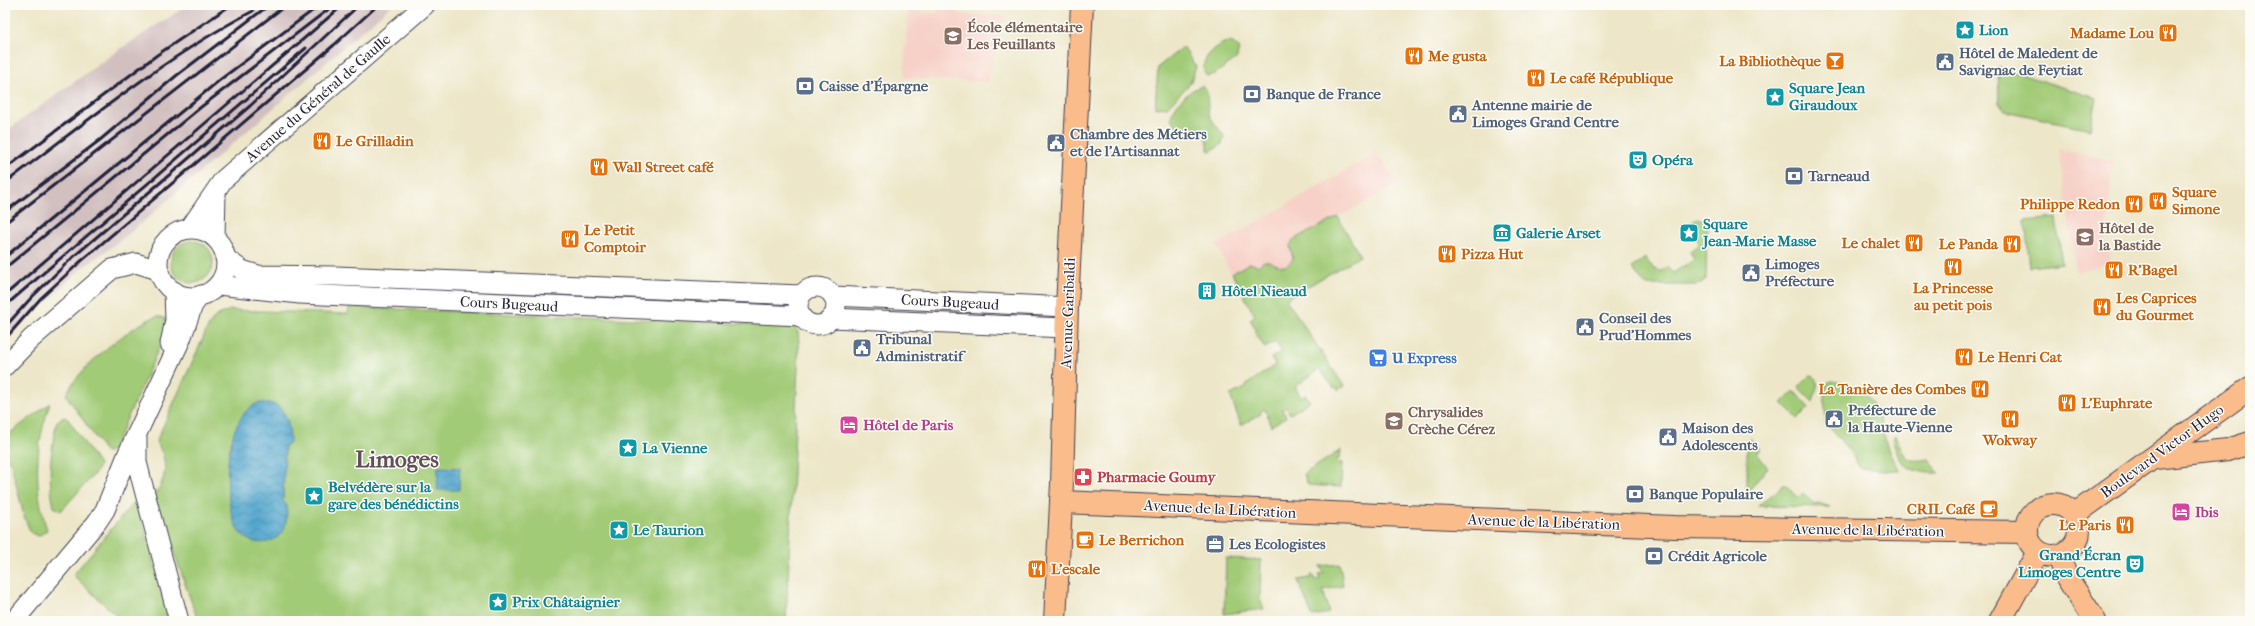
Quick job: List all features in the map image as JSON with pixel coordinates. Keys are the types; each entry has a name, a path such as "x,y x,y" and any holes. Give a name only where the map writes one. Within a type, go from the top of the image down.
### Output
{"main road":[{"name":"Avenue Garibaldi","path":"1055,621 1061,502 1066,328 1082,5"},
{"name":"Boulevard Victor Hugo","path":"2075,514 2250,388"},
{"path":"2202,422 2213,436 2246,444"},
{"path":"2151,458 2228,450 2246,444"},
{"name":"Avenue de la Libération","path":"1061,502 1675,527 2027,532"},
{"path":"2057,503 2067,507 2075,514 2080,526 2079,539 2072,549 2059,556 2050,556 2038,552 2031,544 2027,532 2030,518 2040,507 2057,503"},
{"path":"2000,621 2038,552"},
{"path":"2059,556 2066,576 2096,621"}],"street":[{"name":"Avenue du Général de Gaulle","path":"190,228 216,193 223,180 425,5"},
{"path":"215,237 216,193"},
{"path":"5,366 30,339 99,279 119,266 136,263 161,246 172,234 190,228 204,230 215,237 220,243 225,258 223,275 218,285 201,296 193,305 181,339 165,372 137,443 97,522 14,621"},
{"path":"161,246 158,260 158,270 165,284 174,292 190,297 201,296"},
{"name":"Cours Bugeaud","path":"225,258 242,270 258,275 336,276 801,296"},
{"path":"136,263 158,270"},
{"name":"Cours Bugeaud","path":"218,285 300,294 801,316"},
{"path":"820,287 832,296 835,307 831,318 818,325 805,321 801,316 798,306 801,296 808,289 820,287"},
{"path":"165,372 175,320 174,292"},
{"name":"Cours Bugeaud","path":"832,296 1067,307"},
{"name":"Cours Bugeaud","path":"831,318 1066,328"},
{"path":"137,443 142,482 180,619"}],"shaded area":[{"path":"188,5 392,5 130,233 80,270 13,333 5,343 5,132 117,51"},
{"name":"École élémentaire Les Feuillants","path":"938,5 958,5 958,14 1007,16 997,45 988,82 904,78 908,11 938,13"},
{"name":"Hôtel de la Bastide","path":"2059,149 2113,161 2105,243 2107,244 2105,250 2109,250 2109,263 2076,272"},
{"path":"1376,154 1400,184 1338,217 1360,256 1255,316 1216,245"}],"green space":[{"path":"1227,42 1233,43 1239,48 1237,58 1215,74 1207,76 1204,71 1205,60 1208,55"},
{"path":"1183,47 1196,67 1190,84 1167,107 1155,108 1158,67"},
{"path":"1998,67 2096,98 2090,129 2005,111 1999,103"},
{"path":"1203,86 1207,90 1209,114 1224,137 1222,144 1211,151 1208,150 1205,138 1202,135 1175,125 1171,119 1172,114 1183,98 1198,87"},
{"path":"1338,217 1360,256 1286,299 1344,386 1338,390 1337,387 1334,388 1319,369 1295,387 1301,397 1306,395 1310,401 1290,414 1286,407 1282,409 1286,417 1271,426 1265,409 1260,412 1261,414 1241,425 1230,395 1247,387 1246,385 1275,365 1271,358 1282,352 1275,342 1265,348 1254,331 1256,330 1250,319 1255,316 1232,273 1250,263 1258,266 1264,261 1280,266 1286,266 1293,259 1290,246 1293,240"},
{"path":"1698,218 1707,222 1706,279 1698,285 1645,285 1632,268 1645,258 1654,269 1661,271 1667,267 1673,273 1694,260 1690,251 1700,244 1688,225"},
{"path":"2056,218 2062,263 2030,267 2025,221"},
{"path":"188,241 196,241 204,244 210,250 213,262 210,274 204,280 196,283 188,283 180,280 174,274 171,266 171,258 174,250 180,244"},
{"path":"349,307 794,326 798,332 799,344 786,621 200,621 196,615 154,495 162,482 165,468 163,455 156,442 209,325 216,316 230,310 348,314"},
{"path":"157,316 165,318 168,328 113,450 107,452 104,450 66,395 81,373 93,361 133,329"},
{"path":"1813,375 1818,383 1813,402 1798,387 1809,376"},
{"path":"1832,381 1846,384 1866,395 1877,413 1889,452 1899,471 1860,468 1850,452 1826,423 1824,394 1827,383"},
{"path":"1794,391 1809,408 1798,419 1782,403"},
{"path":"50,403 41,435 38,466 39,498 47,530 39,536 31,533 24,516 11,464 5,455 5,437"},
{"path":"64,417 68,419 99,465 97,471 61,511 54,507 50,475 57,421"},
{"path":"1895,436 1903,453 1909,459 1929,459 1939,473 1918,471 1911,469 1906,465 1898,454 1894,441"},
{"path":"1750,439 1760,448 1756,453 1768,467 1747,493 1747,441"},
{"path":"1341,450 1340,459 1336,459 1336,462 1342,463 1341,487 1308,485 1304,474"},
{"path":"1785,484 1798,498 1803,493 1814,504 1818,503 1830,507 1758,506"},
{"path":"133,503 139,509 167,610 167,621 122,621 73,575"},
{"path":"1226,558 1261,560 1260,598 1264,609 1224,614"},
{"path":"1340,564 1343,586 1323,590 1329,613 1312,616 1298,580 1310,578 1312,574 1315,580 1320,579 1319,574 1324,573 1320,566"}],"water":[{"path":"258,403 274,404 280,408 287,420 290,435 290,443 285,446 283,502 287,505 287,517 285,526 280,535 268,542 261,543 248,540 242,536 238,530 229,500 227,481 231,442 237,425 246,411"},
{"path":"438,467 460,468 459,490 437,490"}],"railway":[{"path":"5,169 157,55 231,5"},
{"path":"5,212 100,140 176,76 269,5"},
{"path":"5,223 286,5"},
{"path":"5,257 221,79 320,5"},
{"path":"5,268 201,107 334,5"},
{"path":"5,295 343,5"},
{"path":"5,327 31,298 72,258 250,106 359,5"},
{"path":"5,339 41,298 79,263 334,45 378,5"},
{"path":"5,183 95,114 157,70 220,29 253,11"},
{"path":"5,306 306,48"}],"place":[{"name":"Lion","path":"1965,30"},
{"name":"Madame Lou","path":"2168,33"},
{"name":"École élémentaire Les Feuillants","path":"953,36"},
{"name":"Me gusta","path":"1414,56"},
{"name":"La Bibliothèque","path":"1835,61"},
{"name":"Hôtel de Maledent de Savignac de Feytiat","path":"1945,62"},
{"name":"Le café République","path":"1536,78"},
{"name":"Caisse d'Épargne","path":"805,86"},
{"name":"Banque de France","path":"1252,94"},
{"name":"Square Jean Giraudoux","path":"1775,97"},
{"name":"Antenne mairie de Limoges Grand Centre","path":"1458,114"},
{"name":"Le Grilladin","path":"322,141"},
{"name":"Chambre des Métiers et de l'Artisannat","path":"1056,143"},
{"name":"Opéra","path":"1638,160"},
{"name":"Wall Street café","path":"599,167"},
{"name":"Tarneaud","path":"1794,176"},
{"name":"Square Simone","path":"2158,201"},
{"name":"Philippe Redon","path":"2134,204"},
{"name":"Galerie Arset","path":"1502,233"},
{"name":"Square Jean-Marie Masse","path":"1689,233"},
{"name":"Hôtel de la Bastide","path":"2085,237"},
{"name":"Le Petit Comptoir","path":"570,239"},
{"name":"Le chalet","path":"1914,243"},
{"name":"Le Panda","path":"2012,244"},
{"name":"Pizza Hut","path":"1447,254"},
{"name":"La Princesse au petit pois","path":"1953,267"},
{"name":"R'Bagel","path":"2114,270"},
{"name":"Limoges Préfecture","path":"1751,273"},
{"name":"Hôtel Nieaud","path":"1207,291"},
{"name":"Les Caprices du Gourmet","path":"2102,307"},
{"name":"Conseil des Prud'Hommes","path":"1585,327"},
{"name":"Tribunal Administratif","path":"862,348"},
{"name":"Le Henri Cat","path":"1964,357"},
{"name":"U Express","path":"1378,358"},
{"name":"La Tanière des Combes","path":"1980,389"},
{"name":"L'Euphrate","path":"2067,403"},
{"name":"Préfecture de la Haute-Vienne","path":"1834,419"},
{"name":"Wokway","path":"2010,419"},
{"name":"Chrysalides Crèche Cérez","path":"1394,421"},
{"name":"Hôtel de Paris","path":"849,425"},
{"name":"Maison des Adolescents","path":"1668,437"},
{"name":"La Vienne","path":"628,448"},
{"name":"Pharmacie Goumy","path":"1083,477"},
{"name":"Banque Populaire","path":"1635,494"},
{"name":"Belvédère sur la gare des bénédictins","path":"314,496"},
{"name":"CRIL Café","path":"1989,509"},
{"name":"Ibis","path":"2181,512"},
{"name":"Le Paris","path":"2125,525"},
{"name":"Le Taurion","path":"619,530"},
{"name":"Le Berrichon","path":"1085,540"},
{"name":"Les Ecologistes","path":"1215,544"},
{"name":"Crédit Agricole","path":"1654,556"},
{"name":"Grand Écran Limoges Centre","path":"2135,564"},
{"name":"L'escale","path":"1037,569"},
{"name":"Prix Châtaignier","path":"498,602"}],"district":[{"name":"Limoges","path":"397,459"}]}
